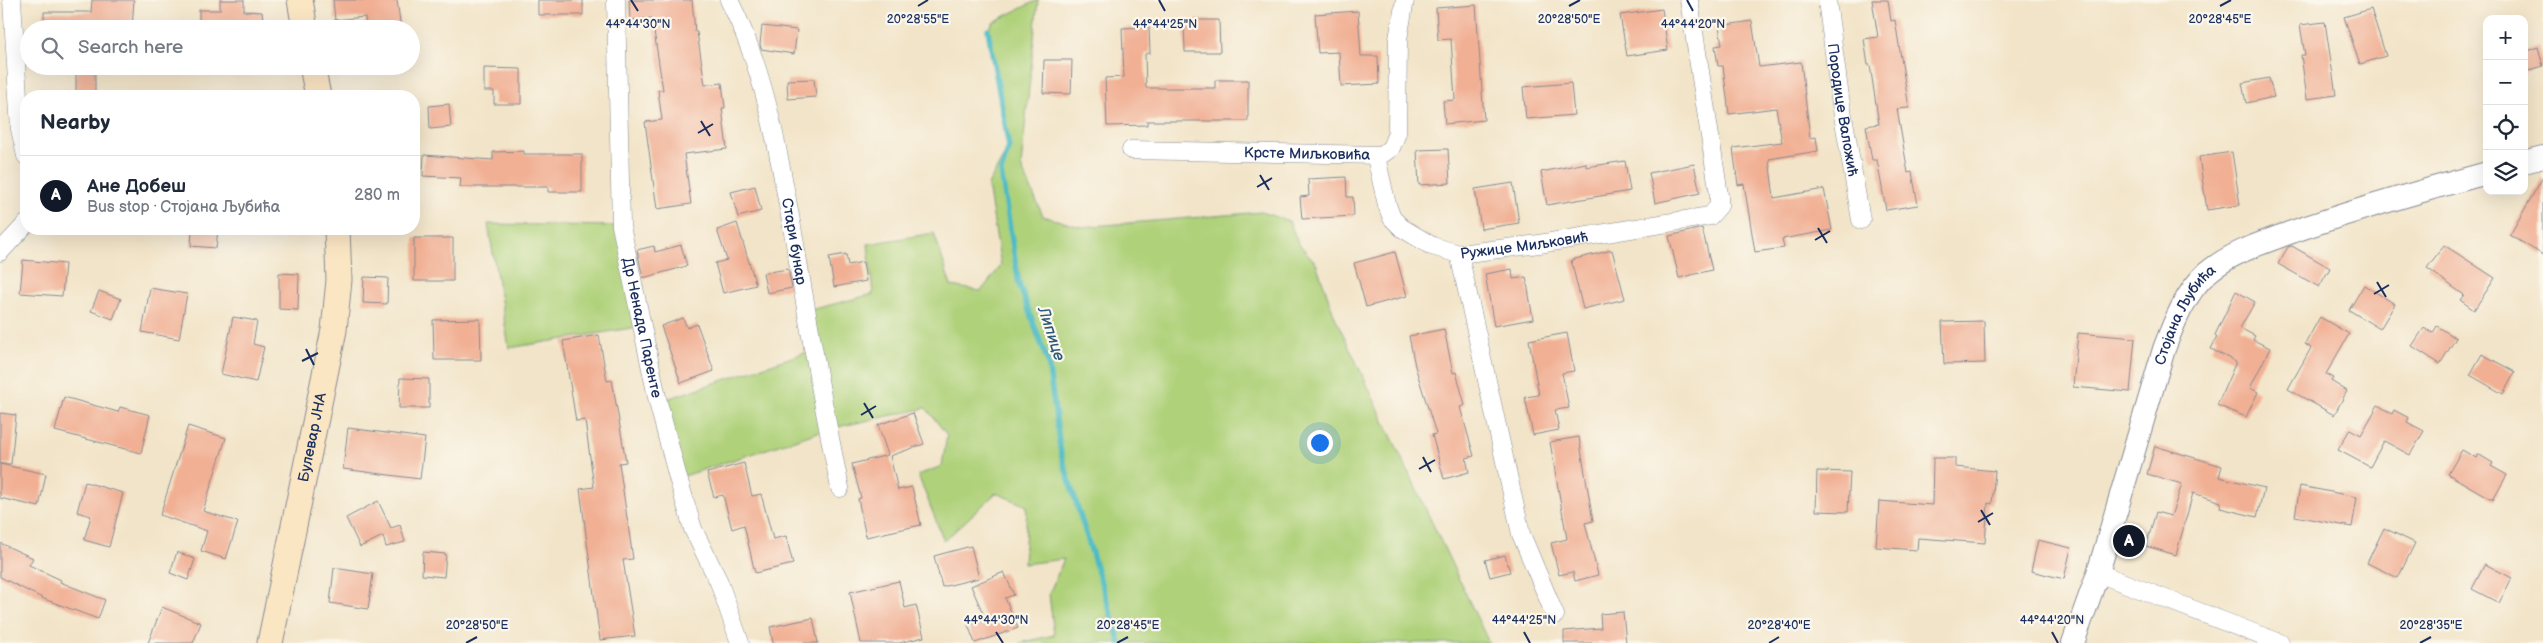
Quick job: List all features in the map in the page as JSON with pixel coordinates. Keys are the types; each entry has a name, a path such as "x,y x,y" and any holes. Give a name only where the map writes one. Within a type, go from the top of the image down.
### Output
{"main road":[{"path":"300,0 303,20"},
{"path":"314,75 317,90"},
{"name":"Булевар ЈНА","path":"270,643 334,330 339,280 338,235"}],"street":[{"path":"12,0 20,129"},
{"name":"Др Ненада Паренте","path":"616,0 620,226 658,402 680,486 693,529 722,590 740,643"},
{"name":"Стари бунар","path":"729,0 755,62 776,136 826,420 840,488"},
{"name":"Крсте Миљковића","path":"1131,150 1376,157 1391,148 1397,133 1398,39 1405,0"},
{"name":"Ружице Миљковић","path":"1555,614 1521,534 1459,254 1710,216 1716,212 1719,206 1719,195 1689,0"},
{"name":"Породице Валожић","path":"1827,0 1840,98 1861,220"},
{"path":"1376,157 1387,205 1392,218 1402,228 1432,246 1459,254"},
{"path":"2528,161 2543,157"},
{"name":"Стојана Љубића","path":"2073,643 2098,573 2164,348 2179,313 2205,276 2224,262 2258,245 2322,221 2483,174"},
{"path":"0,252 20,230"},
{"path":"2098,573 2280,643"}],"green space":[{"path":"1038,0 1021,166 1043,216 1081,227 1262,212 1289,221 1298,243 1316,263 1335,317 1489,643 1020,643 1054,635 1049,594 1064,559 1024,564 1027,506 996,493 944,541 918,475 942,466 947,435 926,408 828,429 678,478 658,402 813,350 807,311 873,294 868,244 934,233 951,286 981,291 1001,266 988,185 1009,147 988,30 993,22"},
{"path":"488,224 621,226 644,326 509,348"}],"building":[{"path":"92,0 134,0 133,20 44,20 44,12 91,12"},
{"path":"220,0 244,0 244,11 262,12 263,20 199,20 199,10 220,10"},
{"path":"333,0 397,0 400,20 365,20 365,17 335,20"},
{"path":"538,0 583,0 583,15 538,15"},
{"path":"629,0 692,0 695,32 697,32 705,85 722,83 725,108 722,108 727,149 684,154 691,204 657,209 645,122 662,120 658,90 663,90 652,18 630,20"},
{"path":"1872,0 1888,0 1891,21 1895,20 1909,108 1897,109 1908,173 1912,172 1918,205 1886,210 1877,160 1872,160 1866,126 1879,124 1864,39 1878,37"},
{"path":"1476,5 1484,120 1445,124 1443,101 1455,100 1451,39 1438,40 1436,8"},
{"path":"1662,9 1668,50 1627,56 1620,15"},
{"path":"2371,9 2386,56 2360,64 2344,17"},
{"path":"1358,11 1361,56 1378,56 1379,84 1341,86 1339,52 1318,53 1315,14"},
{"path":"1184,20 1219,20 1220,52 1185,52"},
{"path":"1752,21 1759,67 1801,62 1810,138 1816,137 1818,151 1769,159 1774,198 1824,189 1832,230 1782,239 1784,248 1755,252 1744,184 1738,185 1733,148 1782,142 1776,108 1729,114 1723,66 1718,66 1715,46 1722,45 1719,26"},
{"path":"2325,22 2336,95 2307,99 2301,55 2305,55 2300,25"},
{"path":"762,26 797,30 794,54 761,49"},
{"path":"1149,27 1150,53 1145,54 1146,88 1215,88 1215,80 1248,80 1248,121 1147,121 1147,125 1107,126 1105,78 1124,77 1122,28"},
{"path":"2538,47 2543,66 2528,71 2528,51"},
{"path":"1044,60 1072,60 1071,94 1043,93"},
{"path":"484,68 521,69 521,104 494,104 494,91 484,91"},
{"path":"76,75 95,75 95,90 76,90"},
{"path":"2269,78 2274,97 2246,103 2242,83"},
{"path":"814,79 816,97 788,99 787,80"},
{"path":"1571,83 1574,115 1526,119 1523,87"},
{"path":"449,104 451,127 430,129 429,106"},
{"path":"1448,149 1450,183 1419,185 1417,150"},
{"path":"524,151 524,154 582,154 582,192 548,192 548,187 460,187 461,178 423,176 424,155 493,160 493,152"},
{"path":"2232,152 2240,205 2207,210 2199,157"},
{"path":"1625,161 1630,191 1547,205 1541,172 1586,163 1586,167"},
{"path":"1694,164 1700,193 1655,203 1649,173"},
{"path":"1346,177 1347,197 1353,197 1354,216 1302,219 1300,197 1309,196 1308,179"},
{"path":"2543,177 2543,255 2510,235"},
{"path":"1513,183 1519,223 1481,229 1475,189"},
{"path":"755,186 761,211 738,217 731,192"},
{"path":"737,223 756,285 723,293 715,263 727,260 717,230"},
{"path":"1702,228 1712,270 1679,278 1669,236"},
{"path":"192,235 217,235 216,248 191,246"},
{"path":"414,238 453,238 453,281 414,281"},
{"path":"681,245 687,266 643,278 637,250 654,246 655,252"},
{"path":"2444,245 2495,278 2474,310 2460,300 2464,295 2427,268"},
{"path":"2292,246 2330,268 2319,287 2278,264 2288,247"},
{"path":"1612,250 1625,299 1583,309 1571,260"},
{"path":"1395,252 1407,296 1366,307 1354,263"},
{"path":"846,254 848,265 863,262 866,281 834,287 829,257"},
{"path":"23,260 65,264 62,296 20,293"},
{"path":"788,269 792,288 767,293 763,273"},
{"path":"1512,269 1513,279 1526,277 1533,319 1494,326 1485,274"},
{"path":"279,273 299,274 298,310 279,309"},
{"path":"364,277 388,278 387,304 363,303"},
{"path":"2364,285 2395,304 2380,329 2349,310"},
{"path":"150,288 187,294 179,339 142,332"},
{"path":"99,291 121,299 113,319 91,311"},
{"path":"2236,291 2255,302 2240,328 2255,336 2253,340 2270,348 2250,388 2258,392 2246,417 2217,405 2236,362 2211,349 2217,337 2215,335"},
{"path":"233,317 257,321 253,344 264,347 256,382 221,374"},
{"path":"2320,317 2349,334 2326,374 2333,378 2331,381 2347,391 2334,415 2288,389 2311,348 2305,344"},
{"path":"683,318 687,328 697,324 714,371 681,383 661,326"},
{"path":"480,319 481,360 434,360 433,320"},
{"path":"1984,321 1985,363 1944,364 1942,322"},
{"path":"2437,326 2456,338 2440,364 2412,346 2424,328 2433,333"},
{"path":"1444,329 1453,373 1456,372 1465,405 1460,407 1474,456 1466,458 1469,472 1444,479 1432,435 1436,434 1415,366 1409,336"},
{"path":"1567,333 1574,371 1562,373 1569,408 1555,410 1559,430 1533,435 1525,397 1539,395 1529,340"},
{"path":"2078,333 2135,338 2130,392 2073,387"},
{"path":"599,335 607,381 612,380 626,462 619,463 633,559 623,560 635,636 600,640 580,489 594,487 585,420 576,421 563,341"},
{"path":"2482,354 2515,372 2503,394 2470,375"},
{"path":"400,378 429,379 429,408 399,408"},
{"path":"64,397 118,412 120,407 150,415 141,453 55,431"},
{"path":"2378,405 2392,414 2394,410 2409,418 2407,422 2424,431 2410,455 2384,441 2370,467 2338,450 2350,429 2361,435"},
{"path":"0,413 16,415 11,464 0,464"},
{"path":"913,413 924,444 890,456 898,490 912,487 921,525 866,537 858,499 861,498 852,464 888,455 878,425"},
{"path":"188,426 226,438 203,511 238,522 226,559 201,551 207,531 160,515"},
{"path":"348,428 425,438 420,479 343,469"},
{"path":"1579,437 1593,521 1585,523 1598,575 1575,581 1573,572 1559,575 1551,543 1567,539 1550,442"},
{"path":"2155,446 2222,466 2219,477 2264,488 2257,517 2220,508 2221,502 2193,493 2176,555 2146,546 2156,512 2171,516 2182,484 2147,474"},
{"path":"2462,450 2476,458 2478,454 2493,463 2491,466 2507,475 2493,500 2448,474"},
{"path":"1933,458 1955,458 1955,467 1995,471 1992,504 1988,503 1985,543 1918,538 1917,550 1876,547 1879,501 1932,505"},
{"path":"744,463 752,496 761,494 773,539 786,536 793,564 755,573 744,525 732,529 723,495 714,497 707,473"},
{"path":"0,464 46,474 39,507 0,498"},
{"path":"1817,471 1850,472 1848,512 1816,511"},
{"path":"85,482 123,493 109,547 84,540 91,516 77,512"},
{"path":"2300,486 2357,497 2352,527 2295,516"},
{"path":"378,501 391,528 400,525 405,542 386,547 383,536 360,547 346,518"},
{"path":"2384,528 2415,543 2398,578 2367,563"},
{"path":"2038,540 2071,548 2064,579 2031,571"},
{"path":"0,543 33,558 29,565 61,580 60,582 105,600 98,619 44,599 0,577"},
{"path":"971,546 979,578 942,587 934,556"},
{"path":"177,552 195,559 188,580 170,573"},
{"path":"423,552 446,554 444,577 422,575"},
{"path":"1505,555 1510,572 1490,577 1485,560"},
{"path":"2485,564 2512,578 2499,603 2472,589"},
{"path":"334,568 373,574 368,609 330,603"},
{"path":"1004,572 1014,595 1005,598 1018,628 975,643 968,625 985,618 971,586"},
{"path":"899,581 905,608 916,605 924,637 899,643 861,643 850,592"},
{"path":"162,607 201,623 193,643 148,643"},
{"path":"1623,612 1626,643 1564,643 1564,631 1601,628 1600,614"},
{"path":"813,618 818,643 773,643 770,627"}],"waterway":[{"name":"Липице","path":"988,30 1009,147 1001,172 1019,284 1048,362 1061,454 1120,643"}],"place":[{"name":"Ане Добеш","path":"2129,541"}]}
